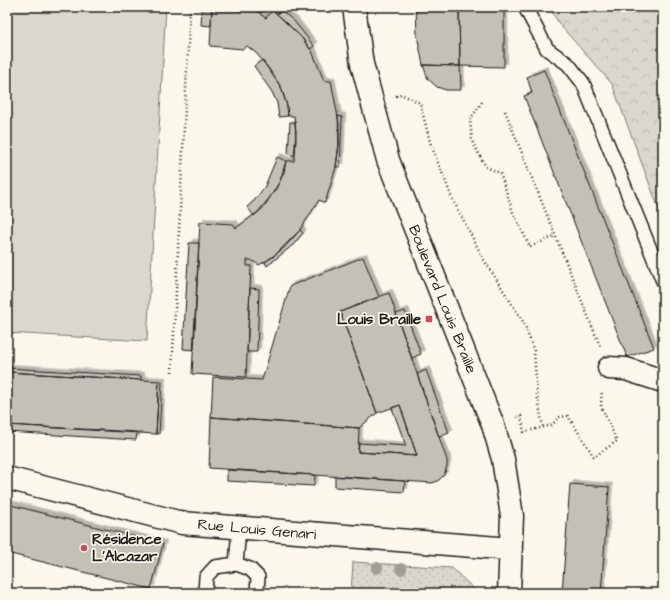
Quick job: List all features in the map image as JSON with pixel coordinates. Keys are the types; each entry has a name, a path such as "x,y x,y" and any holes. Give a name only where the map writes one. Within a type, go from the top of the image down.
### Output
{"street":[{"name":"Boulevard Louis Braille","path":"354,7 362,64 388,160 494,425 503,459 512,516 509,593"},
{"path":"609,368 626,369 663,381"},
{"name":"Rue Louis Genari","path":"7,478 182,523 239,529 511,549"}],"lane":[{"path":"525,7 547,49 568,64 583,83 663,281"},
{"path":"236,564 239,529"},
{"path":"205,593 206,577 215,567 236,564 250,569 258,577 257,593"}],"path":[{"path":"172,372 190,7"},
{"path":"372,104 401,94 420,103 430,142 452,198 484,260 524,323 534,351 538,395 543,427"},
{"path":"482,102 470,120 472,141 486,167 500,173 513,212 530,247 555,236"},
{"path":"494,425 521,416 524,432 552,425 559,417 568,416 594,457 617,441 601,406 602,381 609,368 505,111"}],"green space":[{"path":"7,7 166,7 147,341 7,333"},
{"path":"549,7 663,7 663,220 612,84 560,25"},
{"path":"353,562 452,568 475,590 475,593 351,593"}],"building":[{"path":"212,7 266,7 265,9 262,8 261,12"},
{"path":"416,7 459,7 460,66 423,65 417,35"},
{"path":"459,7 504,7 504,67 460,66"},
{"path":"202,8 212,8 211,26 201,25"},
{"path":"212,8 261,12 260,14 266,18 272,10 285,21 302,38 312,51 324,81 331,81 339,123 339,144 336,167 325,203 319,200 300,230 273,257 259,265 251,260 247,260 247,266 251,266 246,377 192,374 200,222 233,224 236,228 258,212 275,191 284,172 286,161 294,161 296,131 294,116 288,116 287,106 281,87 257,54 247,46 243,49 210,46"},
{"path":"282,11 294,21 314,46 310,49 302,38 277,14"},
{"path":"262,60 281,87 287,106 288,116 279,117 277,103 272,92 254,66"},
{"path":"423,65 460,66 461,90 446,90 437,87 428,79"},
{"path":"544,70 654,348 627,357 524,96 532,93 527,77"},
{"path":"338,116 342,117 340,167 336,167 339,144"},
{"path":"290,122 295,122 295,156 288,154"},
{"path":"277,157 286,161 280,181 264,207 254,216 247,207 255,200 265,186"},
{"path":"300,230 303,233 293,245 267,266 265,262 284,248"},
{"path":"189,243 199,243 194,350 183,349"},
{"path":"363,257 379,297 340,312 377,413 359,428 211,417 213,377 262,380 290,286"},
{"path":"250,288 259,289 257,352 247,352"},
{"path":"389,293 447,460 444,475 439,480 433,483 209,468 211,417 359,428 358,452 417,456 400,405 377,413 340,312"},
{"path":"405,311 421,354 412,358 396,314"},
{"path":"7,368 141,376 141,380 7,372"},
{"path":"426,370 449,433 439,437 417,374"},
{"path":"7,372 159,381 156,434 7,425"},
{"path":"159,381 162,381 159,434 156,434"},
{"path":"400,405 417,456 358,452 359,443 406,446 392,408"},
{"path":"7,425 137,432 136,440 7,432"},
{"path":"227,470 315,475 314,486 227,481"},
{"path":"335,476 405,481 404,492 335,487"},
{"path":"570,484 609,487 601,593 562,593"},
{"name":"Résidence L'Alcazar","path":"7,504 163,544 151,589 7,553"}],"place":[{"name":"Louis Braille","path":"429,319"},
{"name":"Résidence L'Alcazar","path":"84,548"}]}
